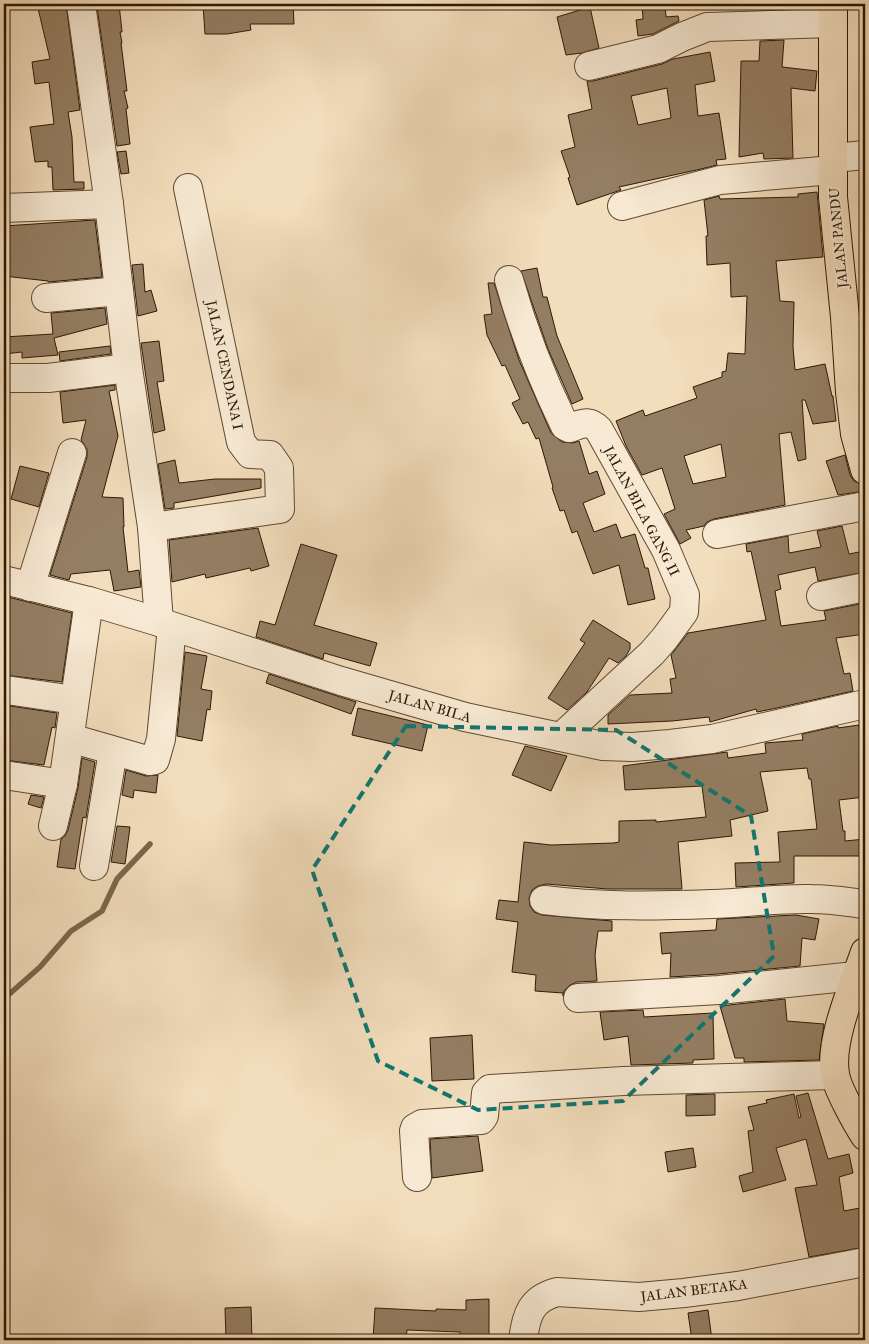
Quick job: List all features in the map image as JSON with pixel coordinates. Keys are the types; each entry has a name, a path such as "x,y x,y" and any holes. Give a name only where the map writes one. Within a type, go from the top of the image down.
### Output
{"main road":[{"name":"JALAN PANDU","path":"832,14 833,197 845,317 850,392 855,434 865,470"},
{"path":"862,968 840,1026 836,1048 835,1074 848,1106 865,1134"}],"street":[{"path":"70,738 150,761 156,760 161,739 166,625 128,368 110,204 81,4"},
{"path":"589,66 658,49 708,27 832,14"},
{"path":"622,206 720,180 833,164 865,155"},
{"name":"JALAN CENDANA I","path":"152,527 280,509 279,468 270,454 250,454 241,442 188,188"},
{"path":"4,208 110,204"},
{"name":"JALAN BILA GANG II","path":"509,280 521,324 565,426 569,428 586,422 591,423 599,430 666,550 685,595 684,612 652,653 561,737"},
{"path":"46,298 119,291"},
{"path":"4,378 48,378 128,368"},
{"path":"30,587 72,453"},
{"path":"717,534 865,506"},
{"name":"JALAN BILA","path":"4,580 89,601 341,681 466,717 603,746 632,747 712,739 865,704"},
{"path":"821,596 865,587"},
{"path":"53,826 63,784 89,601"},
{"path":"6,690 74,700"},
{"path":"94,866 113,750"},
{"path":"4,775 63,784"},
{"path":"544,900 620,906 714,904 782,899 814,899 865,904"},
{"path":"578,998 719,990 862,968"},
{"path":"417,1177 415,1128 422,1124 481,1120 484,1116 486,1093 490,1089 623,1081 835,1074"},
{"name":"JALAN BETAKA","path":"523,1340 524,1324 536,1302 545,1295 557,1292 639,1297 738,1286 865,1262"}],"highlighted area":[{"path":"406,726 616,730 751,816 774,956 623,1101 478,1110 378,1061 312,870"}],"building":[{"path":"37,4 66,4 80,110 68,112 72,137 74,182 84,182 84,189 53,190 52,167 48,167 48,161 35,162 30,127 54,124 49,82 35,84 32,62 50,59"},
{"path":"119,4 122,32 120,32 121,43 127,91 124,91 128,108 126,109 130,144 117,146 97,7"},
{"path":"203,4 293,4 294,24 250,24 251,30 227,34 205,34"},
{"path":"642,4 665,4 666,17 678,16 679,21 653,34 638,36 636,20 643,19"},
{"path":"787,4 787,9 762,10 763,5"},
{"path":"590,7 599,48 566,55 557,17"},
{"path":"784,40 782,67 817,71 815,91 791,88 793,158 764,159 763,153 739,157 741,61 759,61 760,41"},
{"path":"710,52 715,81 695,85 698,116 719,113 726,159 716,160 717,165 619,187 621,190 577,205 561,151 575,147 568,115 592,109 587,81 662,64 673,59","holes":["667,88 671,118 638,125 631,96"]},
{"path":"126,151 129,173 121,174 117,152"},
{"path":"817,192 823,257 776,261 780,301 794,302 793,347 795,370 825,364 833,396 836,421 813,424 805,400 802,400 806,459 798,461 791,432 779,434 785,505 714,519 707,522 704,526 686,530 691,538 680,544 664,514 675,509 662,468 642,475 626,446 616,421 643,410 645,416 697,398 693,387 722,377 722,372 726,371 728,353 745,354 747,296 731,297 730,263 707,265 706,236 708,236 704,200 719,196 720,199 798,197 798,194","holes":["721,444 726,477 693,484 684,456"]},
{"path":"95,220 102,277 48,282 4,276 4,226"},
{"path":"143,264 145,292 151,290 157,311 138,316 132,265"},
{"path":"537,268 543,297 547,297 557,336 583,399 572,404 548,349 521,271"},
{"path":"488,283 494,283 519,360 551,433 562,442 573,443 579,441 589,474 597,471 605,494 583,503 594,532 616,524 621,538 635,534 645,568 648,568 655,599 628,605 619,565 593,574 577,531 572,533 564,510 560,511 539,438 536,439 528,422 523,424 512,403 520,399 505,365 502,366 487,335 484,315 492,314"},
{"path":"105,308 107,324 54,338 58,355 22,358 22,352 4,354 4,337 53,334 51,313"},
{"path":"159,341 164,381 157,382 165,430 154,433 141,343"},
{"path":"110,346 111,354 60,361 59,352"},
{"path":"115,385 115,390 109,391 118,436 102,497 123,498 123,527 128,572 139,570 141,587 114,591 110,570 71,574 69,580 50,575 87,457 87,449 81,440 86,420 63,423 60,392"},
{"path":"845,455 850,475 854,481 864,485 865,491 838,495 826,461"},
{"path":"175,460 179,483 215,479 261,479 261,488 174,503 174,508 165,509 158,464"},
{"path":"20,466 49,473 39,507 11,499"},
{"path":"842,526 849,554 865,553 865,572 818,581 815,567 778,575 781,589 775,591 781,626 826,620 824,611 865,603 865,634 836,638 844,674 850,673 853,691 757,712 756,709 710,722 709,717 608,724 608,715 630,695 672,693 670,679 676,678 671,655 688,633 766,620 751,551 747,552 746,544 788,536 789,553 821,547 817,531"},
{"path":"258,528 269,566 251,571 250,568 206,578 205,574 172,582 169,540"},
{"path":"301,544 337,555 314,625 377,643 370,666 324,653 323,659 256,637 260,621 275,625"},
{"path":"8,597 72,613 62,682 4,675 4,621"},
{"path":"593,620 630,643 630,649 626,656 618,663 609,658 587,692 567,710 548,698 585,643 580,640"},
{"path":"185,652 207,656 201,689 212,691 210,710 207,709 202,741 177,736"},
{"path":"269,674 356,702 351,714 266,683"},
{"path":"4,705 57,713 55,728 52,727 44,765 4,760"},
{"path":"358,708 428,725 422,751 352,735"},
{"path":"859,725 865,771 865,797 839,800 845,841 865,839 865,856 794,856 794,883 736,887 735,863 780,862 778,832 817,829 811,779 809,779 807,768 760,772 768,811 730,820 732,836 678,842 682,889 608,889 546,884 532,890 529,898 530,906 534,912 542,915 612,921 612,931 598,931 595,955 597,981 577,982 570,985 564,991 563,996 563,993 535,991 536,975 512,972 518,922 496,919 499,900 518,902 524,842 551,845 614,843 619,842 619,821 656,820 656,822 706,817 702,786 625,790 623,766 727,752 728,758 766,753 765,743 803,740 802,734 838,726 838,728"},
{"path":"525,746 567,756 551,791 512,775"},
{"path":"82,758 95,762 86,818 83,817 75,869 57,867 61,839 68,830 78,788"},
{"path":"126,770 146,776 158,775 156,793 134,790 133,798 122,795"},
{"path":"31,795 44,797 41,808 28,804"},
{"path":"117,826 130,827 125,864 111,862"},
{"path":"796,915 819,919 815,940 802,938 800,966 670,977 671,953 662,954 660,933 716,930 717,919"},
{"path":"785,999 787,1021 824,1024 819,1060 744,1062 744,1058 735,1058 720,1006"},
{"path":"643,1010 644,1017 713,1013 714,1059 693,1060 693,1063 631,1065 628,1036 604,1040 600,1012"},
{"path":"472,1035 474,1079 432,1081 430,1038"},
{"path":"808,1093 828,1159 849,1154 853,1173 839,1177 844,1211 865,1207 865,1247 809,1257 795,1188 817,1185 806,1139 776,1148 786,1180 743,1192 739,1176 753,1172 748,1131 754,1130 748,1107 767,1103 766,1100 794,1094 799,1118 801,1117 796,1096"},
{"path":"715,1094 715,1115 686,1116 686,1095"},
{"path":"478,1136 483,1171 432,1178 430,1139"},
{"path":"693,1148 696,1167 668,1172 665,1152"},
{"path":"489,1299 489,1340 460,1340 460,1332 407,1330 406,1340 373,1340 375,1308 436,1311 436,1309 466,1310 466,1300"},
{"path":"251,1307 252,1340 226,1340 225,1308"},
{"path":"708,1310 712,1340 692,1340 688,1313"}],"waterway":[{"path":"4,1002 6,997 40,967 71,931 102,911 117,879 150,844"}]}
